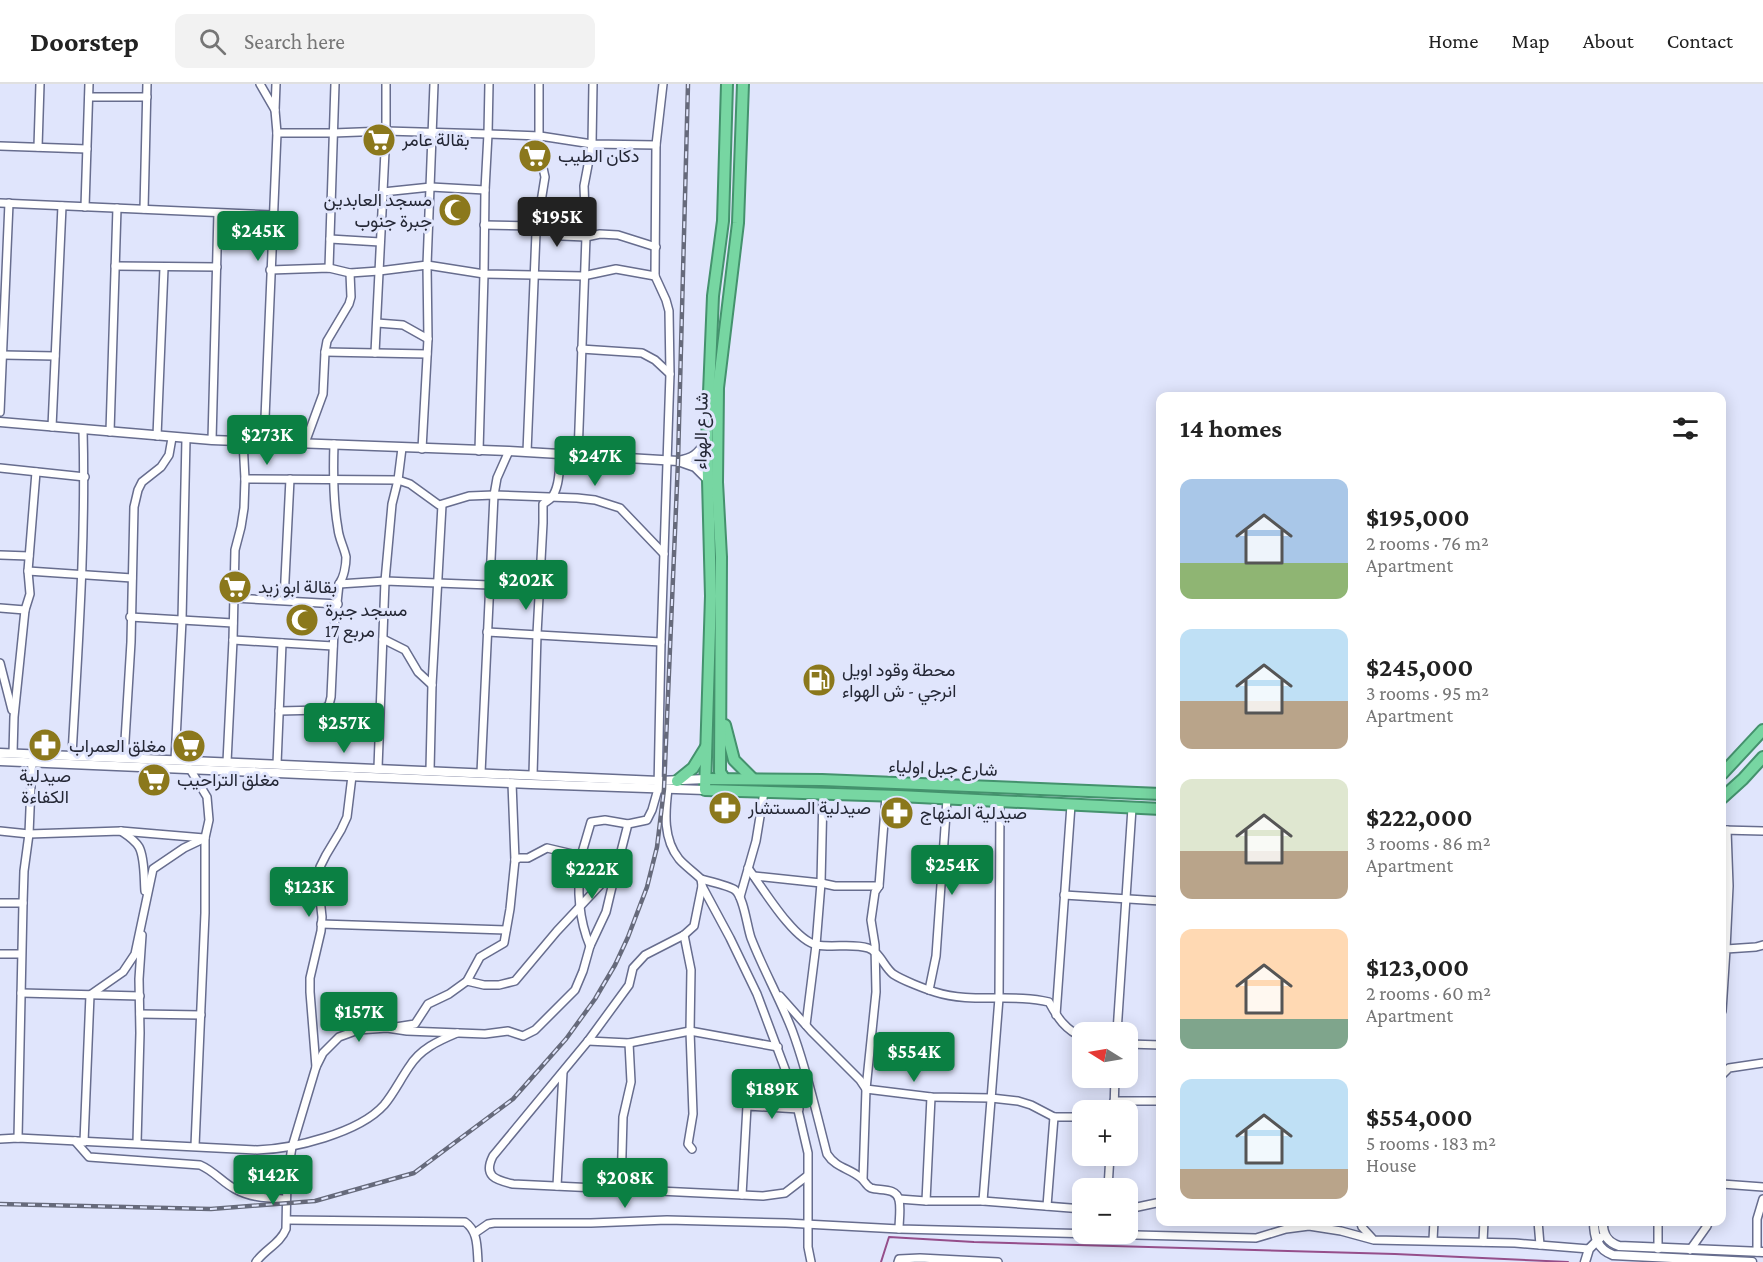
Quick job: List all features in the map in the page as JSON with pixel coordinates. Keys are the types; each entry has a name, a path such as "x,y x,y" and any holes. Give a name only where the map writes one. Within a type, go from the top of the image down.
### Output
{"highway":[{"name":"شارع الهواء","path":"706,784 711,596 707,441 713,296 723,221 727,84"},
{"name":"شارع الهواء","path":"724,778 720,772 721,557 717,482 718,388 738,223 743,84"},
{"path":"721,708 734,760 752,778"},
{"path":"1726,770 1763,730"},
{"path":"677,781 693,768 706,746"},
{"path":"1726,794 1763,757"},
{"path":"723,791 724,778"},
{"name":"شارع جبل اولياء","path":"706,784 724,778 752,778 1156,794"},
{"name":"شارع جبل اولياء","path":"706,784 723,791 1156,809"}],"street":[{"path":"38,147 40,84"},
{"path":"84,207 89,84"},
{"path":"144,209 147,84"},
{"path":"260,84 275,110"},
{"path":"264,442 277,133 276,84"},
{"path":"329,268 335,84"},
{"path":"375,353 386,131 386,84"},
{"path":"422,449 428,339 434,84"},
{"path":"479,451 484,190 489,84"},
{"path":"527,452 536,226 545,177 539,150 539,84"},
{"path":"578,455 586,237 584,186 592,144 593,84"},
{"path":"590,946 584,932 579,887 581,856 591,822 605,820 628,824 646,820 652,810 659,785 661,642 670,374 669,311 656,276 656,145 663,84"},
{"path":"89,97 147,97"},
{"path":"277,133 386,131 488,134 540,136 592,144 656,145"},
{"path":"0,146 87,149"},
{"path":"383,192 431,187 484,190"},
{"path":"0,203 272,215"},
{"path":"0,412 4,261 9,203"},
{"path":"52,427 62,206"},
{"path":"110,432 117,208"},
{"path":"212,440 218,213"},
{"path":"484,225 536,226 559,232 562,236 618,235 656,247"},
{"path":"330,239 380,242"},
{"path":"270,270 329,268 350,273 428,265 484,274 583,276 616,269 656,276"},
{"path":"115,266 218,267"},
{"path":"157,436 164,267"},
{"path":"305,443 323,394 327,341 351,297 350,273"},
{"path":"377,322 403,325 428,339"},
{"path":"581,349 642,353 656,360 670,374"},
{"path":"325,352 427,354"},
{"path":"3,355 55,356"},
{"path":"0,422 186,439 509,451 667,460 695,467 707,479"},
{"path":"72,755 82,574 85,477 83,430"},
{"path":"124,757 131,642 133,518 138,490 142,482 166,460 171,450 172,438"},
{"path":"175,760 182,620 186,439"},
{"path":"226,762 233,640 235,550 243,519 245,479 243,441"},
{"path":"678,461 695,456 707,441"},
{"path":"279,711 322,710 329,705 339,584 344,573 345,556 338,534 332,480 334,444"},
{"path":"378,768 386,580 392,504 402,448"},
{"path":"481,773 494,495 497,478 509,451"},
{"path":"533,775 543,504 552,498 557,484 561,454"},
{"path":"0,468 85,477"},
{"path":"13,753 14,717 25,610 30,598 28,572 36,472"},
{"path":"245,479 398,480 410,484 436,504 442,505 469,496 587,498 620,508 664,554"},
{"path":"284,600 290,479"},
{"path":"430,770 432,685 442,505"},
{"path":"0,555 29,556"},
{"path":"28,572 132,578"},
{"path":"339,584 386,580 490,585"},
{"path":"234,598 338,604"},
{"path":"0,608 25,610"},
{"path":"130,617 233,622"},
{"path":"487,632 661,642"},
{"path":"383,639 405,650 418,672 432,685"},
{"path":"233,640 333,646"},
{"path":"277,764 282,643"},
{"path":"0,663 14,717"},
{"path":"0,753 533,775 659,785 668,789 706,784"},
{"path":"0,760 512,783 659,785 677,781 706,784"},
{"path":"18,1138 21,954 32,761"},
{"path":"190,769 207,797 209,820 205,838 205,913 195,1146"},
{"path":"316,1067 310,985 321,924 318,880 320,867 347,817 352,776"},
{"path":"256,1262 263,1252 283,1237 286,1229 285,1199 292,1147 316,1067 323,1053 339,1037 358,1030 415,1024 428,1004 449,994 467,981 480,957 504,943 515,860 512,783"},
{"path":"668,789 665,811 669,841 680,859 701,883 757,994 778,1047 798,1109 809,1163 807,1176 808,1247 811,1262"},
{"path":"740,897 756,841 764,792"},
{"path":"806,1025 821,883 823,794"},
{"path":"863,1179 866,1089 876,992 875,952 870,920 873,900 879,886 886,796"},
{"path":"929,990 936,956 947,799"},
{"path":"983,1201 999,998 1000,802"},
{"path":"1056,1015 1071,805"},
{"path":"1118,1022 1132,807"},
{"path":"387,1028 485,1034 508,1031 523,1036 535,1030 574,990 583,971 590,946 606,912 628,824"},
{"path":"1726,830 1763,831"},
{"path":"0,831 29,834 121,831 205,838"},
{"path":"121,831 139,846 146,899 139,979 137,1143"},
{"path":"90,995 123,972 135,954 153,869 184,848 205,838"},
{"path":"1726,844 1729,886 1726,949 1763,945"},
{"path":"515,860 528,858 547,848 581,856"},
{"path":"467,981 484,985 499,985 515,981 556,931 617,867"},
{"path":"748,868 783,917 801,935 816,945 866,948 875,952 893,973 945,995 964,998 1032,998 1049,1002 1056,1015 1072,1031"},
{"path":"754,876 835,886 879,886"},
{"path":"701,883 735,890 740,897 748,931 758,957 792,1030 827,1154 832,1162 863,1179 867,1186 895,1193 899,1199 899,1229"},
{"path":"701,883 694,926 684,935 645,955 633,968 629,985 588,1041 493,1156 489,1164 489,1171 500,1181 513,1184 763,1196 785,1193 807,1176"},
{"path":"1064,895 1156,901"},
{"path":"0,903 23,903"},
{"path":"321,924 506,930"},
{"path":"684,935 691,970 690,1031 693,1114 688,1144 692,1149"},
{"path":"0,954 21,954"},
{"path":"775,990 866,1089 931,1097 991,1098 1025,1103 1054,1117 1072,1117"},
{"path":"21,993 140,996"},
{"path":"84,1142 90,995"},
{"path":"140,1014 201,1015"},
{"path":"588,1041 629,1043 690,1031 778,1047"},
{"path":"0,1139 137,1143 256,1150 292,1147 355,1126 371,1118 398,1087 409,1066 422,1052 436,1042 459,1032"},
{"path":"621,1189 623,1117 631,1082 629,1043"},
{"path":"1138,1044 1156,1045"},
{"path":"1726,1071 1729,1068 1763,1063"},
{"path":"557,1186 563,1072"},
{"path":"926,1201 931,1097"},
{"path":"1138,1101 1156,1101"},
{"path":"742,1195 747,1106 798,1109"},
{"path":"1047,1206 1054,1117"},
{"path":"75,1141 89,1157 200,1166 209,1169 244,1194 257,1198 285,1199"},
{"path":"1726,1184 1763,1187"},
{"path":"899,1199 983,1201 1072,1208"},
{"path":"1600,1238 1619,1246 1760,1252 1757,1219 1763,1199"},
{"path":"1138,1207 1156,1203"},
{"path":"286,1220 465,1222 472,1227 475,1233 478,1262"},
{"path":"475,1233 488,1224 494,1223 667,1220 1072,1234"},
{"path":"1138,1236 1256,1238 1286,1229 1309,1226 1341,1231 1374,1240 1483,1242 1589,1250"},
{"path":"1362,1226 1374,1240"},
{"path":"1433,1240 1434,1226"},
{"path":"1483,1242 1484,1226"},
{"path":"1538,1226 1540,1245"},
{"path":"1596,1226 1603,1251 1613,1255 1659,1260 1752,1262"},
{"path":"1585,1262 1589,1250 1600,1238 1602,1226"},
{"path":"1658,1226 1658,1249"},
{"path":"1690,1250 1707,1226"},
{"path":"898,1262 899,1259 920,1258 998,1262"}],"waterway":[{"path":"881,1262 889,1237 974,1242 1395,1254 1568,1262"}],"railway":[{"path":"0,1204 211,1209 315,1201 414,1173 513,1099 566,1039 595,999 615,965 647,887 657,847 664,789 678,461 688,84"}],"place":[{"name":"بقالة عامر","path":"379,140"},
{"name":"دكان الطيب","path":"535,156"},
{"name":"مسجد العابدين جبرة جنوب","path":"455,210"},
{"name":"بقالة ابو زيد","path":"235,587"},
{"name":"مسجد جبرة مربع 17","path":"302,620"},
{"name":"محطة وقود اويل انرجي - ش الهواء","path":"819,680"},
{"name":"صيدلية الكفاءة","path":"45,745"},
{"name":"مغلق العمراب","path":"189,746"},
{"name":"مغلق التراحيب","path":"154,780"},
{"name":"صيدلية المستشار","path":"725,808"},
{"name":"صيدلية المنهاج","path":"897,813"}]}
